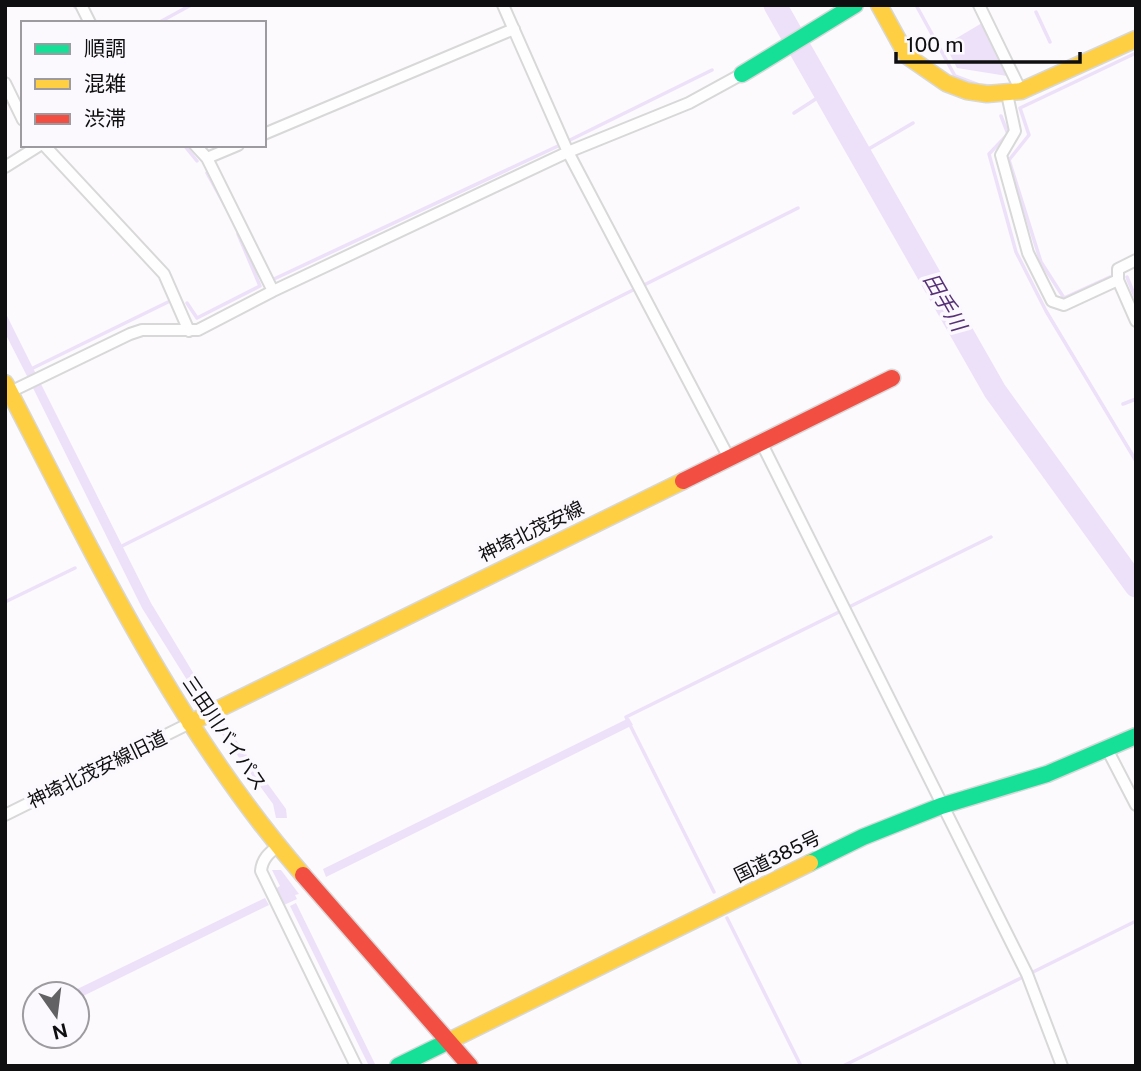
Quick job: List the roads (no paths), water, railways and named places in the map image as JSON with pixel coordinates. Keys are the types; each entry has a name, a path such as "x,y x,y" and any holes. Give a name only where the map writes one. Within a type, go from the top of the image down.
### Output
{"main road":[{"path":"745,72 855,5"},
{"path":"880,5 907,56 946,83 967,91 987,94 1014,92 1136,39"},
{"name":"神埼北茂安線","path":"190,723 892,378"},
{"name":"三田川バイパス","path":"7,390 134,632 190,723 278,846 470,1066"},
{"name":"国道385号","path":"398,1066 863,837 941,806 1047,774 1131,738"}],"street":[{"path":"80,5 89,21"},
{"path":"503,5 568,152 729,458"},
{"path":"979,5 1014,92 1015,131 1000,155 1028,253 1052,301 1065,305 1118,280"},
{"path":"266,133 514,29"},
{"path":"7,390 142,330 198,330 273,291 568,152 689,103 745,72"},
{"path":"5,83 21,116"},
{"path":"5,167 39,147"},
{"path":"44,147 164,274 189,331"},
{"path":"197,147 207,158 273,291"},
{"path":"207,158 233,147"},
{"path":"1136,260 1118,269 1118,280 1136,321"},
{"path":"761,442 1027,974 1062,1066"},
{"name":"神埼北茂安線旧道","path":"5,814 190,723"},
{"path":"1107,749 1136,805"},
{"path":"278,846 268,853 261,864 261,871 356,1066"}],"waterway":[{"path":"162,21 191,5"},
{"name":"田手川","path":"775,5 995,391 1136,586"},
{"path":"916,5 955,76 979,85 994,86"},
{"path":"1036,12 1050,42"},
{"path":"1110,277 1064,298 1041,262 1009,160 1029,135 1020,108 1136,53"},
{"path":"570,140 712,70"},
{"path":"794,113 825,93"},
{"path":"1001,116 1008,134 989,154 1016,252 1046,311 1136,461"},
{"path":"860,154 913,123"},
{"path":"274,279 558,146"},
{"path":"186,147 197,161"},
{"path":"207,173 229,213"},
{"path":"644,285 798,208"},
{"path":"187,303 197,318 260,286 238,234"},
{"path":"1127,277 1136,299"},
{"path":"122,546 633,290"},
{"path":"33,368 168,302"},
{"path":"1123,404 1136,399"},
{"path":"849,607 991,537"},
{"path":"5,602 75,568"},
{"path":"714,892 626,717 839,612"},
{"path":"727,918 801,1066"},
{"path":"1033,972 1136,921"},
{"path":"843,1066 1021,978"}]}
